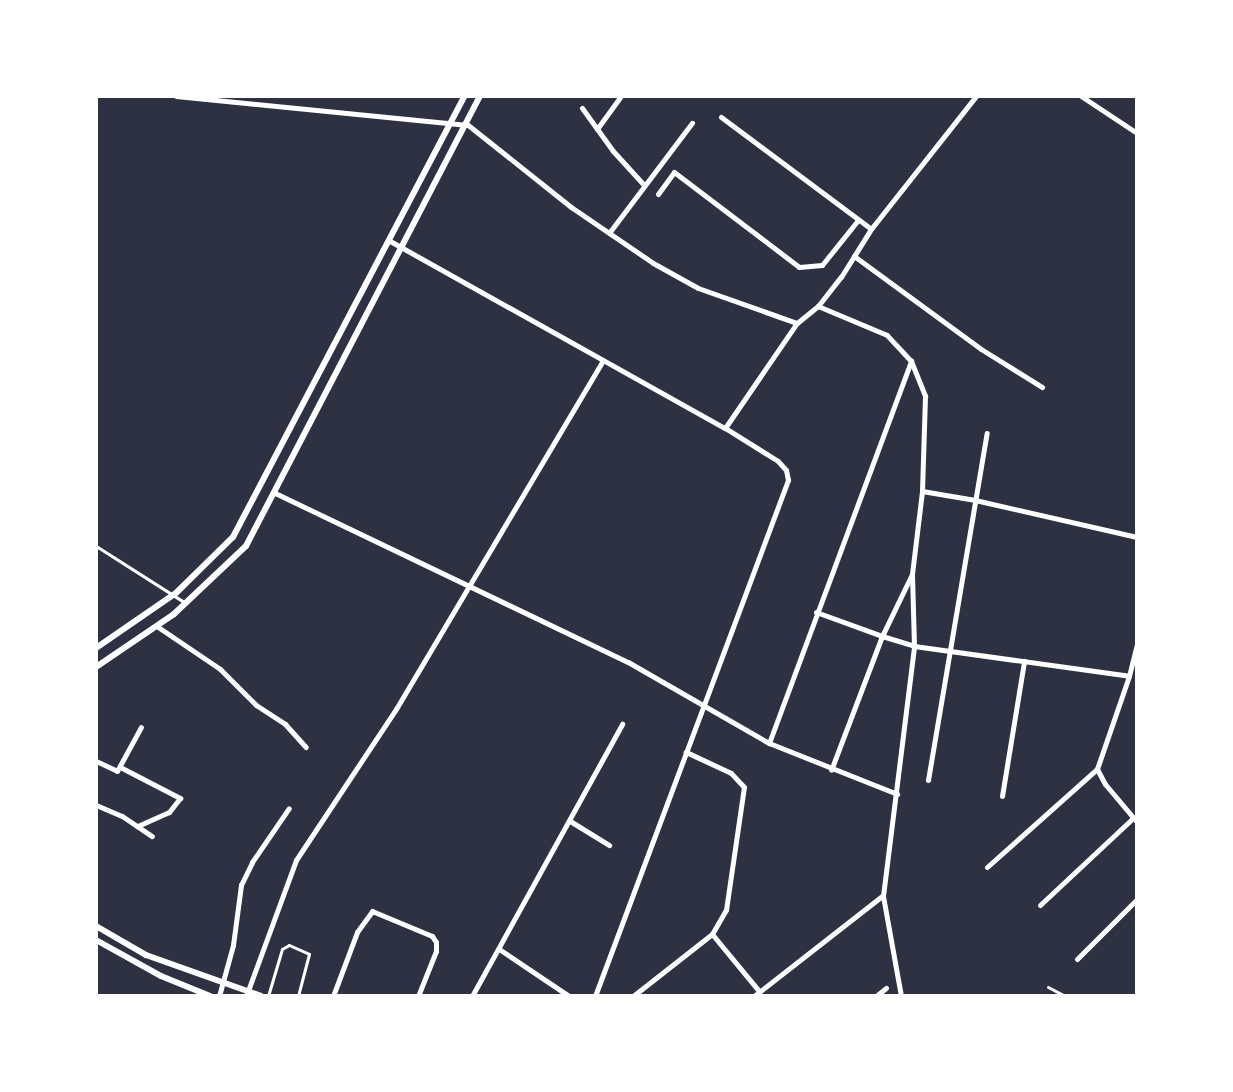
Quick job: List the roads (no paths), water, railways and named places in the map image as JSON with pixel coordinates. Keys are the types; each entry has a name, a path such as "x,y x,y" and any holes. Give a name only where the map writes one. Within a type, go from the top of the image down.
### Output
{"street":[{"path":"176,96 455,121 468,125 609,233 698,288 797,323"},
{"path":"96,648 176,593 219,553 247,516 455,121 465,96"},
{"path":"96,667 158,627 246,546 468,125 480,96"},
{"path":"597,129 621,96"},
{"path":"725,428 797,323 820,304 871,229 976,96"},
{"path":"1081,96 1137,133"},
{"path":"582,108 645,186"},
{"path":"721,117 871,229"},
{"path":"609,233 692,123"},
{"path":"658,194 674,172 799,267 822,265 858,220"},
{"path":"390,241 725,428 778,461 786,470 788,480 595,996"},
{"path":"854,256 981,349 1042,387"},
{"path":"820,304 887,335 911,361 925,396 922,491 912,574 914,646 883,896 901,996"},
{"path":"246,994 296,860 396,709 603,361"},
{"path":"769,743 911,361"},
{"path":"928,780 987,433"},
{"path":"922,491 1137,537"},
{"path":"275,493 628,662 769,743 897,794"},
{"path":"831,770 882,636 912,574"},
{"path":"816,612 914,646 1129,676"},
{"path":"158,627 227,675 256,705 285,724 306,747"},
{"path":"987,867 1097,769 1137,647"},
{"path":"1002,796 1024,661"},
{"path":"472,996 622,724"},
{"path":"96,761 112,771 120,767 141,727"},
{"path":"633,996 712,934 726,910 744,787 739,778 686,752"},
{"path":"120,767 180,798 169,812 137,826"},
{"path":"1040,905 1135,820 1097,769"},
{"path":"96,805 152,836"},
{"path":"219,996 241,885 289,808"},
{"path":"570,821 609,845"},
{"path":"712,934 756,994 883,896"},
{"path":"1077,959 1137,899"},
{"path":"333,996 357,932 372,911 432,936 436,942 436,951 418,996"},
{"path":"96,926 146,955 246,994 261,996"},
{"path":"96,940 150,971 207,996"},
{"path":"499,949 569,996"},
{"path":"876,996 886,988"}],"lane":[{"path":"96,546 176,593 186,604"},
{"path":"268,996 282,949 289,945 309,954 298,996"},
{"path":"1048,987 1065,996"}]}
